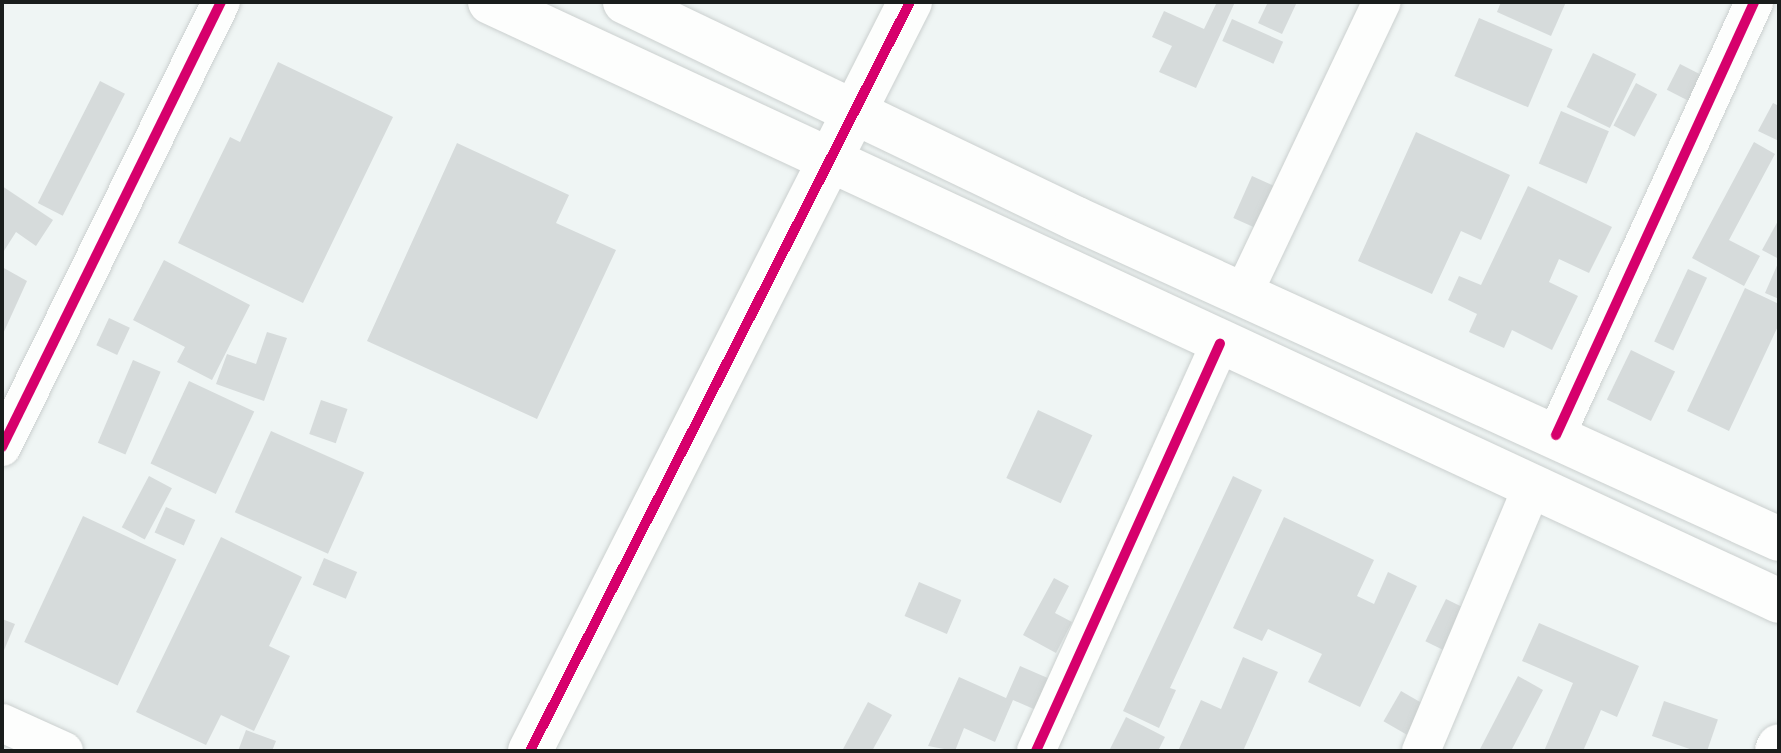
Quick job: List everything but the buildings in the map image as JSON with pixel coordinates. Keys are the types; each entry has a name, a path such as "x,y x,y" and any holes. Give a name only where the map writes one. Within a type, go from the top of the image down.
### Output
{"main road":[{"path":"490,2 1220,344 1779,601"},
{"path":"625,2 1779,539"},
{"path":"530,751 835,161 910,2"}],"street":[{"path":"2,447 221,2"},
{"path":"1244,292 1382,2"},
{"path":"1556,435 1754,2"},
{"path":"1036,751 1220,344"},
{"path":"1421,751 1532,487"},
{"path":"2,723 64,751"}],"cycle path":[{"path":"2,447 221,2"},
{"path":"530,751 910,2"},
{"path":"1556,435 1754,2"},
{"path":"1036,751 1220,344"}]}
